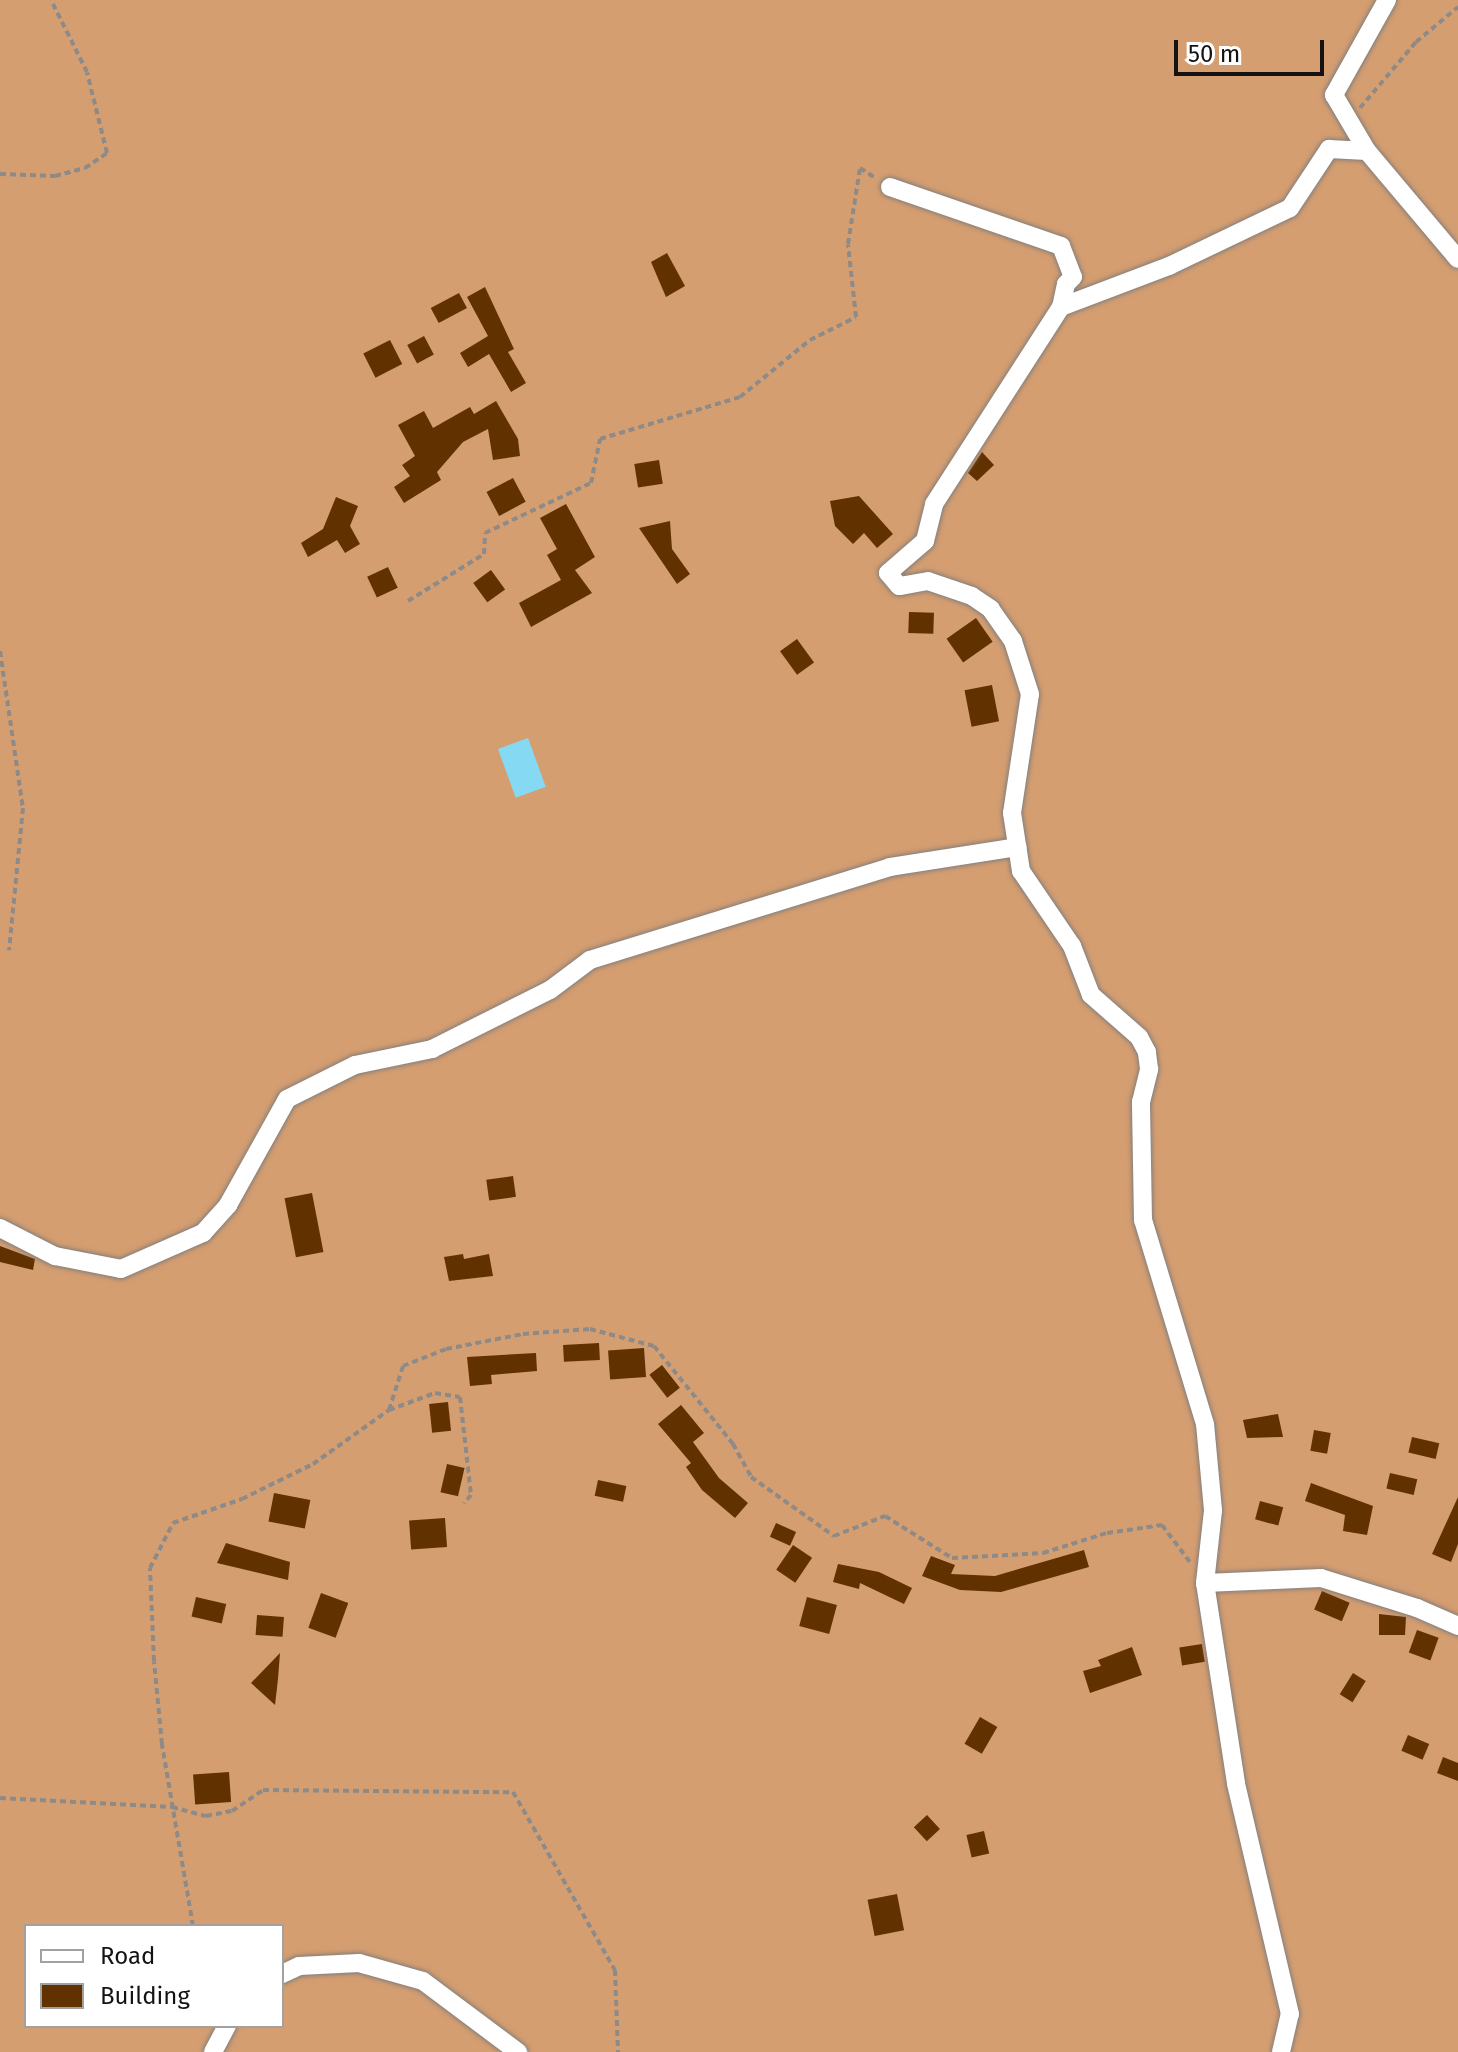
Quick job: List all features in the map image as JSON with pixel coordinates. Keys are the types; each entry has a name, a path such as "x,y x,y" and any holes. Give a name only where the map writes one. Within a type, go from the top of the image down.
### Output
{"street":[{"path":"1387,0 1334,95 1367,151 1458,259"},
{"path":"1061,307 1169,266 1290,208 1329,149 1367,151"},
{"path":"890,187 1061,246 1073,277 1066,284 1061,307 934,504 925,541 888,573 899,586 928,581 972,596 991,609 1013,641 1030,694 1012,813 1021,871 1072,946 1091,995 1139,1037 1147,1052 1149,1069 1141,1102 1143,1220 1205,1424 1213,1510 1205,1583 1236,1783 1287,2000 1281,2052"},
{"path":"0,1228 55,1256 121,1269 203,1233 228,1205 287,1099 355,1065 432,1049 550,990 590,960 890,867 1017,847"},
{"path":"1205,1583 1321,1578 1417,1608 1458,1626"},
{"path":"284,1973 299,1966 359,1963 423,1981 518,2052"},
{"path":"213,2052 226,2028"}],"path":[{"path":"0,174 55,176 85,168 107,153 87,72 51,0"},
{"path":"1348,119 1379,92 1416,42 1458,7"},
{"path":"408,601 484,554 485,533 591,483 600,439 740,397 810,340 856,317 848,244 860,168 890,187"},
{"path":"0,651 5,712 23,808 9,950"},
{"path":"389,1410 403,1366 492,1340 590,1329 654,1346 733,1444 751,1477 834,1536 885,1516 952,1558 1043,1553 1107,1533 1162,1525 1205,1583"},
{"path":"193,1924 158,1703 150,1568 173,1523 242,1499 313,1464 389,1410 435,1393 460,1397 471,1495 464,1503"},
{"path":"0,1798 172,1807 206,1816 232,1811 263,1790 513,1792 615,1970 618,2052"}],"shaded area":[{"path":"0,0 1458,0 1458,2052 0,2052"}],"water":[{"path":"528,738 546,787 516,798 498,749"}],"building":[{"path":"667,253 685,286 666,297 651,262"},
{"path":"485,287 514,349 508,352 526,383 511,392 489,354 468,367 460,353 488,336 467,297"},
{"path":"459,293 467,308 439,323 431,308"},
{"path":"424,336 434,355 417,363 407,345"},
{"path":"390,340 402,364 376,378 363,354"},
{"path":"496,401 518,439 520,456 493,460 488,429 463,442 437,472 441,480 404,503 394,487 410,476 402,465 415,456 398,425 424,411 433,428 470,407 474,414"},
{"path":"982,452 994,465 977,481 968,473"},
{"path":"659,460 663,484 638,488 634,464"},
{"path":"513,478 526,502 499,516 487,492"},
{"path":"859,496 893,534 877,548 864,533 853,544 835,526 830,501"},
{"path":"336,497 358,506 350,526 360,544 345,553 337,540 308,557 301,543 323,529"},
{"path":"566,504 595,557 575,570 592,593 531,627 519,603 561,580 547,555 557,549 540,518"},
{"path":"670,521 672,549 690,574 677,584 639,528"},
{"path":"388,567 398,588 377,598 367,577"},
{"path":"491,570 505,589 487,602 473,583"},
{"path":"909,612 934,613 933,634 908,633"},
{"path":"976,618 993,642 963,662 947,639"},
{"path":"797,639 814,662 797,675 780,651"},
{"path":"992,685 999,721 972,727 965,690"},
{"path":"513,1176 516,1197 489,1201 486,1180"},
{"path":"312,1193 323,1252 296,1257 285,1198"},
{"path":"0,1246 35,1259 33,1270 0,1262"},
{"path":"463,1254 464,1259 489,1254 493,1276 449,1281 444,1257"},
{"path":"599,1343 600,1360 564,1362 563,1345"},
{"path":"644,1348 646,1377 610,1379 608,1351"},
{"path":"536,1353 537,1371 491,1375 492,1384 470,1386 467,1357"},
{"path":"662,1365 680,1388 667,1398 649,1375"},
{"path":"448,1402 451,1431 432,1433 429,1404"},
{"path":"681,1405 704,1433 693,1442 719,1478 748,1503 735,1518 702,1490 686,1467 691,1463 658,1424"},
{"path":"1278,1414 1283,1437 1247,1438 1243,1420"},
{"path":"1314,1430 1331,1433 1327,1454 1310,1451"},
{"path":"1412,1437 1439,1443 1436,1459 1408,1453"},
{"path":"447,1464 465,1468 458,1496 440,1492"},
{"path":"1390,1473 1417,1479 1414,1495 1386,1489"},
{"path":"598,1480 626,1486 623,1502 595,1496"},
{"path":"1311,1483 1373,1506 1367,1535 1343,1531 1345,1515 1305,1501"},
{"path":"274,1493 310,1500 305,1529 268,1521"},
{"path":"1458,1497 1458,1544 1451,1562 1432,1554"},
{"path":"1260,1501 1283,1507 1278,1526 1255,1519"},
{"path":"445,1518 447,1547 411,1549 409,1521"},
{"path":"776,1523 796,1532 790,1546 770,1537"},
{"path":"226,1543 290,1562 288,1580 217,1563"},
{"path":"793,1545 812,1558 795,1583 776,1570"},
{"path":"1084,1550 1089,1567 1001,1592 960,1590 922,1576 931,1556 955,1565 951,1574 995,1576"},
{"path":"838,1564 879,1572 912,1588 904,1604 860,1583 859,1589 833,1582"},
{"path":"1322,1591 1350,1603 1342,1621 1314,1609"},
{"path":"321,1593 348,1603 336,1638 308,1628"},
{"path":"196,1597 226,1604 222,1623 192,1616"},
{"path":"807,1597 837,1605 829,1634 799,1626"},
{"path":"1379,1614 1406,1617 1405,1635 1379,1635"},
{"path":"257,1615 284,1617 283,1637 256,1635"},
{"path":"1417,1630 1439,1638 1430,1660 1409,1653"},
{"path":"1202,1644 1205,1662 1182,1665 1179,1648"},
{"path":"1132,1647 1142,1675 1090,1693 1083,1671 1101,1666 1098,1660"},
{"path":"280,1653 278,1679 275,1705 251,1683"},
{"path":"1353,1673 1366,1681 1352,1702 1340,1694"},
{"path":"980,1717 997,1727 982,1754 964,1744"},
{"path":"1408,1735 1429,1744 1423,1760 1401,1751"},
{"path":"1443,1757 1458,1763 1458,1781 1437,1773"},
{"path":"229,1772 231,1802 195,1804 193,1775"},
{"path":"927,1815 940,1829 927,1841 914,1827"},
{"path":"984,1831 989,1853 972,1857 966,1835"},
{"path":"897,1894 904,1930 875,1936 868,1900"}]}
